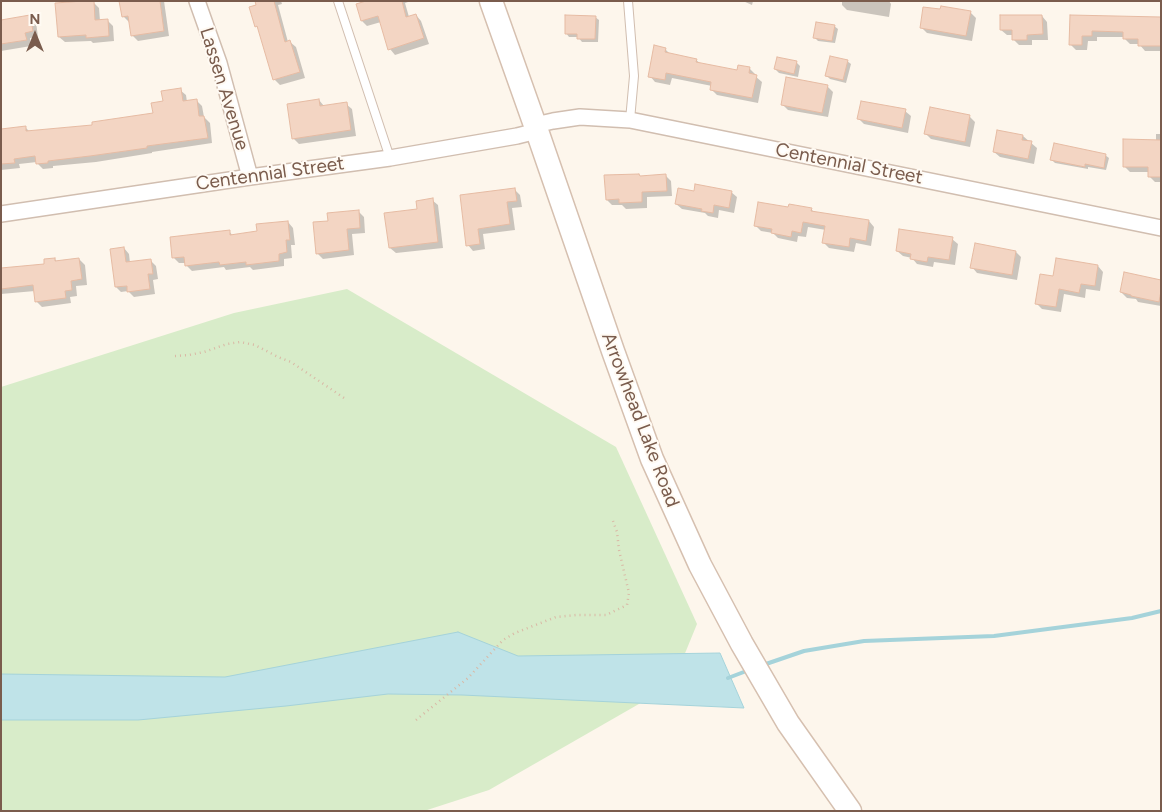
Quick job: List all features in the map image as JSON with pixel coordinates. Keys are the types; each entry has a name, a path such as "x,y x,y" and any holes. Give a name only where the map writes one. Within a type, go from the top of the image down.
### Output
{"main road":[{"name":"Arrowhead Lake Road","path":"491,1 652,459 700,565 742,644 788,723 850,811"}],"street":[{"name":"Lassen Avenue","path":"197,1 219,63 250,177"},
{"name":"Centennial Street","path":"1,214 390,158 518,136 553,121 580,117 630,120 1161,228"}],"lane":[{"path":"338,1 390,158"},
{"path":"628,1 634,76 630,120"}],"path":[{"path":"175,356 204,352 227,344 240,342 255,345 291,362 347,400"},
{"path":"416,720 468,678 503,640 556,617 606,615 627,605 629,593 619,550 617,532 613,521"}],"green space":[{"path":"347,289 616,447 697,624 672,685 489,790 424,811 1,811 1,387 234,313"}],"water":[{"path":"458,632 518,656 720,653 744,708 462,695 388,694 138,720 1,720 1,674 225,677"}],"building":[{"path":"94,1 95,20 108,19 109,36 86,38 86,35 58,37 55,3"},
{"path":"119,1 160,1 164,31 131,36 128,16 122,17"},
{"path":"255,1 274,1 285,42 290,40 300,72 273,80 257,26 255,27 249,7 256,5"},
{"path":"366,1 402,1 406,17 416,14 424,38 388,50 378,16 361,21 356,4"},
{"path":"941,6 971,11 966,36 920,28 923,7 940,9"},
{"path":"30,15 33,31 25,33 27,40 1,44 1,20"},
{"path":"565,15 596,16 595,39 577,39 577,34 565,34"},
{"path":"1000,15 1042,15 1043,34 1027,35 1027,40 1012,40 1012,30 1000,30"},
{"path":"1070,15 1161,17 1161,46 1138,46 1138,39 1123,39 1123,32 1092,31 1092,36 1082,36 1082,45 1069,45"},
{"path":"816,22 835,25 832,41 813,38"},
{"path":"654,45 666,48 665,52 697,59 696,62 737,70 738,65 750,67 749,73 757,75 752,98 710,90 711,82 666,73 665,80 648,77"},
{"path":"830,56 848,60 843,80 825,76"},
{"path":"777,57 797,61 794,74 774,69"},
{"path":"786,77 828,85 822,113 781,105"},
{"path":"181,88 183,101 197,99 199,116 204,116 208,138 48,161 48,163 36,164 35,156 14,159 15,163 1,164 1,129 26,126 26,131 92,125 92,122 153,113 151,103 163,101 161,91"},
{"path":"319,99 320,106 347,102 351,130 292,139 287,104"},
{"path":"861,101 906,109 902,128 857,119"},
{"path":"930,107 970,115 965,142 924,134"},
{"path":"997,130 1023,135 1022,140 1032,141 1028,159 993,152"},
{"path":"1123,139 1161,140 1161,177 1148,177 1148,167 1123,167"},
{"path":"1054,143 1106,154 1104,168 1085,164 1085,167 1050,160"},
{"path":"639,174 640,176 666,174 667,191 642,192 642,202 619,203 619,199 606,200 604,175"},
{"path":"695,184 732,191 729,208 714,205 713,213 675,204 678,188 694,191"},
{"path":"515,188 517,201 507,202 510,224 478,229 480,244 466,246 460,195"},
{"path":"433,198 438,242 389,248 384,213 417,209 416,201"},
{"path":"758,202 788,207 789,204 812,208 811,211 869,220 866,241 850,238 849,247 822,243 825,226 803,222 801,233 792,231 791,237 771,233 772,229 754,226"},
{"path":"359,210 360,228 347,229 349,250 316,254 313,222 328,221 327,213"},
{"path":"288,221 290,240 286,240 287,252 279,254 279,261 246,265 246,262 220,265 219,262 185,266 184,257 172,258 170,237 230,230 230,235 257,231 256,224"},
{"path":"899,229 953,237 949,260 928,257 927,262 910,259 911,254 896,251"},
{"path":"975,243 1016,251 1012,275 970,268"},
{"path":"124,247 126,262 151,259 153,274 148,274 150,289 127,292 127,286 115,287 110,249"},
{"path":"55,258 55,261 79,258 82,279 71,281 72,290 65,291 66,298 35,302 33,285 1,289 1,268 44,264 44,259"},
{"path":"1056,258 1098,265 1095,286 1081,284 1079,293 1059,289 1056,307 1035,304 1040,274 1053,276"},
{"path":"1124,272 1161,280 1159,302 1120,292"}],"waterway":[{"path":"763,665 804,651 864,641 994,636 1132,618 1161,611"},
{"path":"728,678 749,670"}]}
